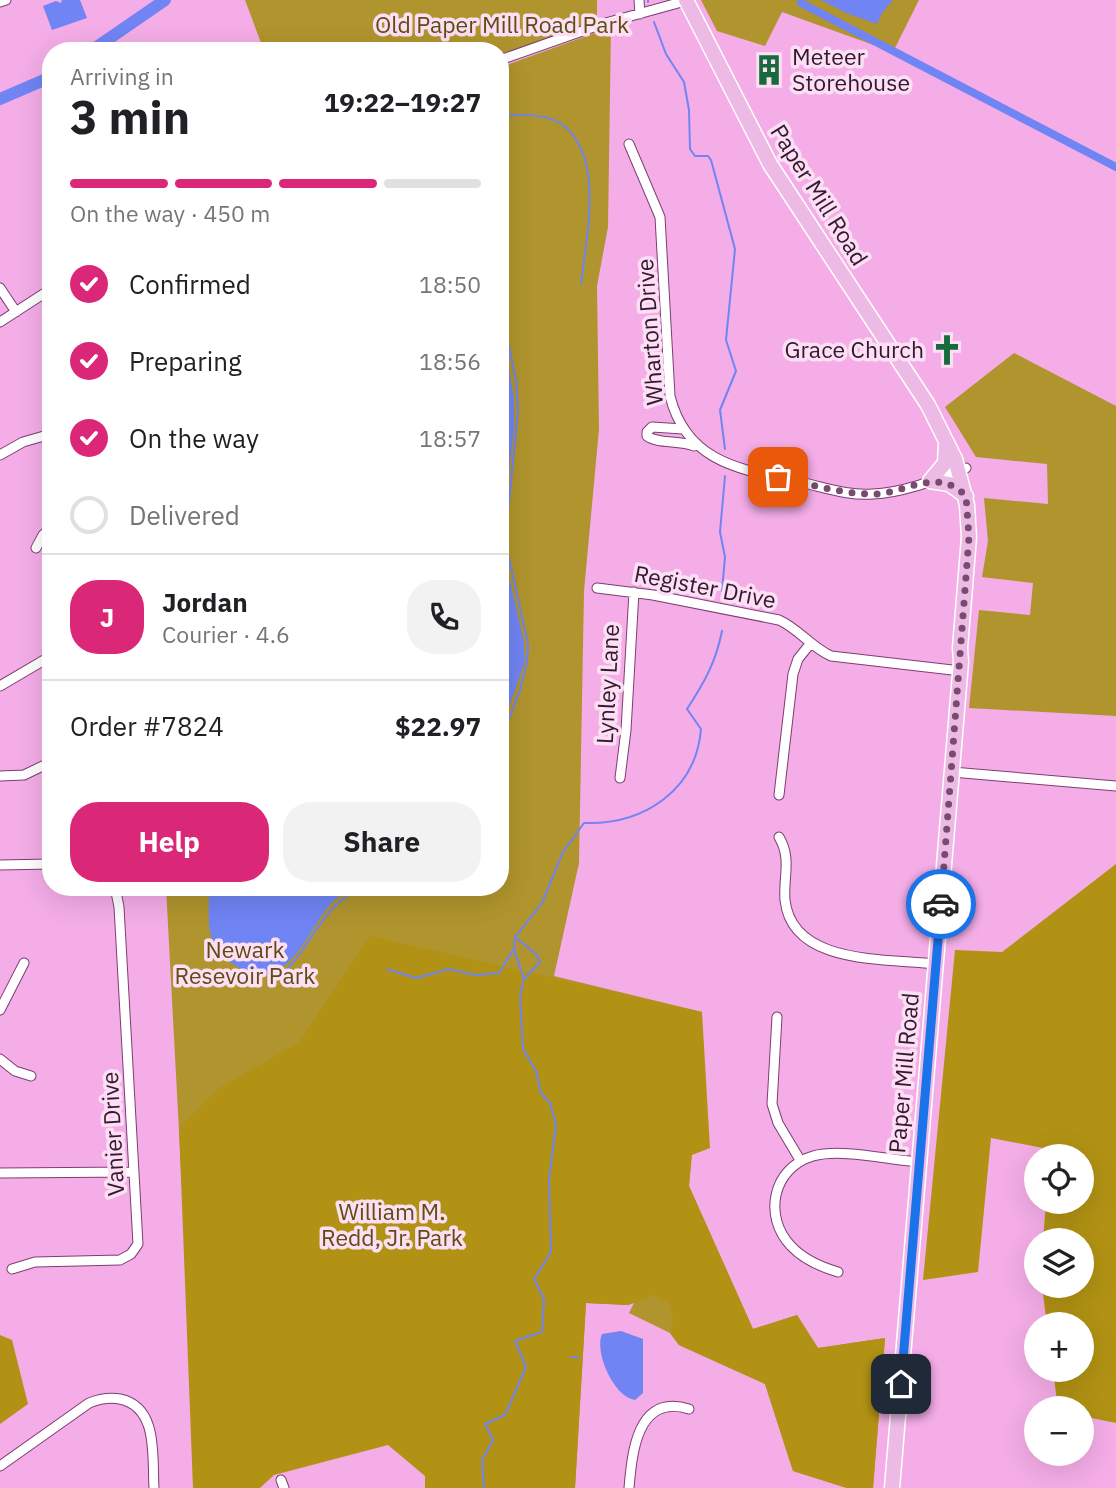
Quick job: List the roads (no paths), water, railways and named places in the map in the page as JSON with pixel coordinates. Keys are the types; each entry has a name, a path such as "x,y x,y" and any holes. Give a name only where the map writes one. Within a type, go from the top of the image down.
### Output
{"main road":[{"name":"Paper Mill Road","path":"687,0 770,164 928,405 963,470 969,537 960,648 961,666 892,1488"},
{"name":"Paper Mill Road","path":"928,405 935,409 951,434 974,504 976,537 967,648 961,666"},
{"path":"930,481 945,463 945,437"},
{"path":"930,481 949,484 966,496"}],"street":[{"path":"0,2 6,0"},
{"path":"639,0 640,14"},
{"path":"509,57 602,24 687,0"},
{"name":"Wharton Drive","path":"629,144 660,217 670,396 683,429 701,449 737,468 871,495 963,470"},
{"path":"0,288 16,312"},
{"path":"0,322 42,295"},
{"path":"683,429 652,427 647,436 652,440 683,441 701,449"},
{"path":"0,455 23,442 42,437"},
{"path":"36,548 42,537"},
{"name":"Register Drive","path":"597,588 634,592 779,620 796,629 810,644 831,656 852,660 961,666"},
{"name":"Lynley Lane","path":"620,778 625,740 634,592"},
{"path":"779,795 793,674 799,659 810,644"},
{"path":"0,686 42,661"},
{"path":"0,776 24,775 42,766"},
{"path":"952,772 1116,786"},
{"path":"779,837 787,856 787,910 798,932 811,944 835,953 936,964"},
{"path":"0,865 42,864"},
{"name":"Vanier Drive","path":"12,1269 35,1262 113,1261 131,1254 139,1237 117,896"},
{"path":"0,1010 24,963"},
{"path":"778,1017 772,1104 778,1123 800,1160"},
{"path":"0,1059 15,1071 31,1076"},
{"path":"838,1272 817,1265 785,1239 776,1222 776,1191 785,1175 800,1160 822,1154 920,1163"},
{"path":"0,1173 134,1172"},
{"path":"0,1466 89,1404 98,1399 117,1399 129,1402 148,1420 153,1488"},
{"path":"629,1488 634,1442 642,1427 654,1415 667,1408 681,1406 689,1409"}],"water":[{"path":"62,0 80,0 87,18 52,30 43,6 56,1 61,3"},
{"path":"821,0 893,0 877,24 846,13"},
{"path":"509,368 514,399 509,472"},
{"path":"509,577 524,642 525,661 509,708"},
{"path":"209,896 340,896 329,906 292,958 269,974 254,974 227,959 213,942 209,923"},
{"path":"621,1331 643,1339 643,1393 635,1400 627,1397 613,1383 603,1362 600,1342 602,1334"}],"waterway":[{"path":"104,42 165,0"},
{"path":"801,3 1116,167"},
{"path":"654,22 666,54 684,82 689,110 690,149 695,156 708,156 711,160 735,249 726,340 736,371 720,410 725,449"},
{"path":"0,99 42,81"},
{"path":"509,116 541,116 557,121 576,139 584,157 590,200 581,284"},
{"path":"509,347 516,381 518,411 509,501"},
{"path":"722,591 725,557 720,532 725,476"},
{"path":"509,559 528,644 520,690 509,719"},
{"path":"484,1488 482,1460 493,1440 485,1424 505,1415 526,1367 515,1341 542,1332 544,1299 534,1279 551,1252 549,1179 556,1125 550,1103 541,1093 536,1071 523,1049 520,996 524,978 514,950 515,937 542,903 563,852 584,823 626,818 646,810 677,787 689,770 697,751 701,729 687,709 709,672 722,631"},
{"path":"279,976 301,953 328,914 347,896"},
{"path":"515,937 536,954 540,962 525,978"},
{"path":"387,969 416,978 449,969 475,975 499,973 513,950"},
{"path":"571,1357 578,1357"}],"place":[{"name":"Meteer Storehouse","path":"769,70"},
{"name":"Grace Church","path":"947,350"}],"park label":[{"name":"Old Paper Mill Road Park","path":"502,25"},
{"name":"Newark Resevoir Park","path":"245,963"},
{"name":"William M. Redd, Jr. Park","path":"392,1225"}]}
